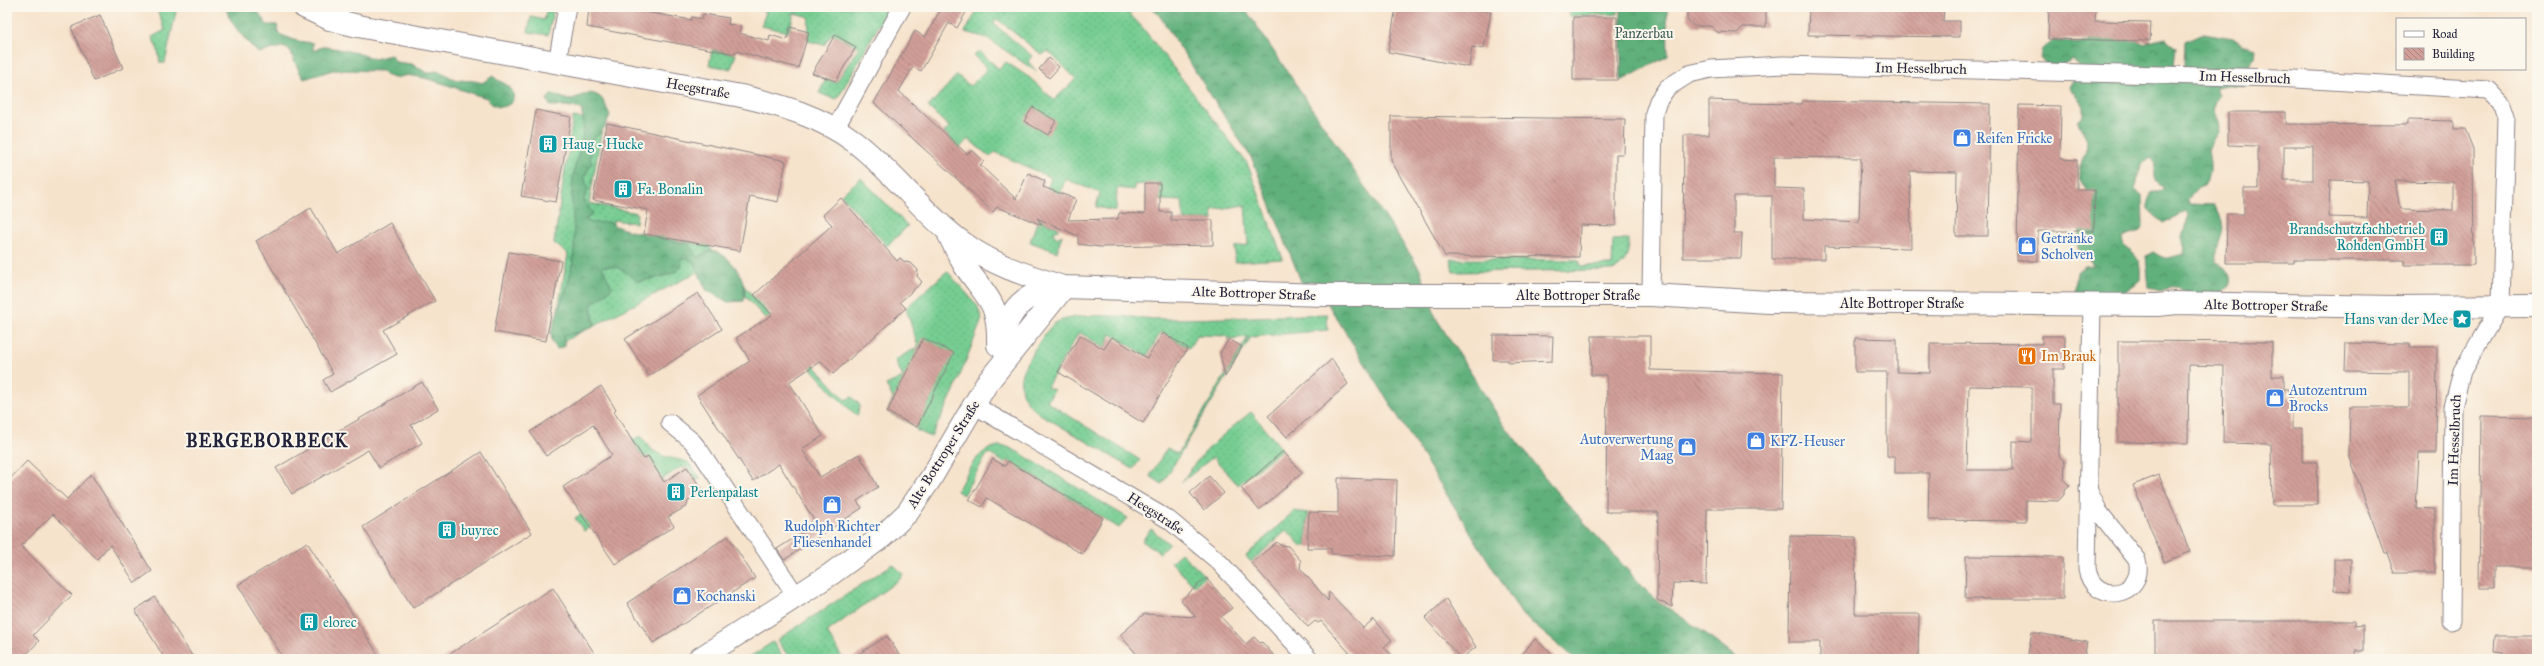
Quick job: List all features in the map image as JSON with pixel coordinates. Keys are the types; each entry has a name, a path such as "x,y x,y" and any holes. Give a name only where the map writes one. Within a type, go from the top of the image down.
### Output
{"street":[{"name":"Heegstraße","path":"304,7 330,19 358,26 758,100 805,115 835,129 870,155 946,229 965,245 989,260 1064,287"},
{"path":"557,63 567,7"},
{"path":"835,129 902,7"},
{"name":"Im Hesselbruch","path":"1651,295 1652,137 1654,113 1662,94 1680,78 1698,71 1783,65 2277,78 2489,90 2502,104 2506,116 2500,305 2470,355 2456,389 2453,408 2451,621"},
{"name":"Heegstraße","path":"946,229 965,266 991,300 998,323 998,345 987,383"},
{"name":"Alte Bottroper Straße","path":"699,659 797,597 858,555 883,536 908,512 931,478 987,383 1064,287"},
{"name":"Alte Bottroper Straße","path":"998,345 1009,317 1018,304 1037,293 1064,287 1325,295 1651,295 1769,302 2092,304 2177,303 2394,307 2500,305 2537,306"},
{"path":"2088,489 2099,512 2137,560 2139,570 2136,580 2129,588 2119,593 2109,593 2100,589 2089,575 2088,489 2092,304"},
{"name":"Heegstraße","path":"974,405 1169,520 1218,561 1309,659"},
{"path":"670,423 692,441 700,451 797,597"}],"green space":[{"path":"156,7 177,7 165,63 160,63 158,50 152,37 165,30"},
{"path":"226,7 255,7 267,25 277,25 279,34 297,41 313,43 313,51 326,47 357,53 374,59 391,55 396,62 412,64 427,73 438,71 442,72 451,78 460,80 482,83 493,76 511,89 513,99 506,106 496,106 487,98 442,83 408,75 394,78 382,71 333,70 304,79 290,50 282,47 258,53 234,26"},
{"path":"547,7 554,7 548,35 528,32 531,17 544,20"},
{"path":"756,7 889,7 838,98 834,99 819,93 826,79 836,83 859,47 832,34 824,45 808,41 809,17 794,13 789,32 761,26 766,12"},
{"path":"979,7 1123,7 1142,27 1247,163 1283,259 1235,262 1235,247 1248,245 1245,205 1212,210 1213,220 1184,220 1182,201 1160,200 1160,183 1134,185 1134,190 1117,188 1116,211 1096,207 1100,193 1065,179 1058,201 1045,195 1051,178 995,152 990,157 968,139 951,157 946,151 954,142 944,132 949,127 928,107 957,75 970,86 987,69 974,56 979,51 999,69 1006,62 1030,78 1054,100 1076,79 1048,51 1042,55 997,19 993,23 1032,56 1028,61 1037,72 987,38 965,32"},
{"path":"1150,7 1244,7 1420,269 1436,318 1502,422 1555,490 1652,597 1696,627 1738,659 1575,659 1522,615 1324,298 1305,291 1252,159 1159,15"},
{"path":"1569,7 1618,7 1618,14 1569,16"},
{"name":"Panzerbau","path":"1621,7 1667,7 1668,56 1621,81"},
{"path":"2107,33 2134,39 2143,43 2166,38 2176,48 2174,64 2178,68 2184,66 2185,41 2204,33 2233,38 2243,45 2249,45 2256,49 2255,57 2249,65 2250,84 2246,86 2219,86 2215,88 2219,94 2213,109 2217,118 2219,129 2208,151 2210,173 2204,186 2198,188 2188,199 2189,204 2214,205 2220,215 2223,229 2218,246 2217,262 2226,269 2230,278 2230,283 2224,291 2212,294 2190,295 2178,288 2161,290 2149,288 2146,256 2153,252 2165,259 2183,254 2185,249 2182,236 2189,216 2186,212 2163,223 2148,209 2148,201 2152,192 2159,192 2164,188 2156,181 2156,163 2151,158 2141,165 2135,190 2142,195 2143,226 2140,231 2127,235 2122,239 2123,245 2136,256 2138,260 2140,281 2119,295 2110,292 2104,295 2074,297 2077,272 2085,266 2094,265 2091,260 2083,259 2079,252 2078,245 2080,231 2090,203 2090,195 2079,176 2087,147 2086,137 2078,121 2084,116 2084,106 2069,87 2080,68 2073,59 2058,67 2045,64 2040,58 2042,49 2054,39 2070,43 2082,43 2093,40"},
{"path":"712,50 736,54 731,69 709,65"},
{"path":"589,93 601,98 610,115 605,127 591,142 592,149 590,158 592,163 584,177 588,188 584,200 593,214 587,217 586,220 591,223 609,222 621,228 637,232 653,232 664,235 669,241 689,244 697,257 712,250 719,253 732,263 741,277 745,293 744,301 728,302 706,290 695,264 688,259 681,259 682,266 673,273 637,282 630,275 617,268 607,266 602,267 612,287 591,306 595,324 584,331 563,337 565,346 557,349 552,342 551,333 568,283 574,255 572,189 573,178 583,135 583,118 581,109 566,106 550,106 547,99 552,94 569,100"},
{"path":"573,117 603,122 589,203 637,213 636,223 613,220 613,230 708,245 845,400 852,397 860,405 857,416 836,396 715,263 562,342 554,332 568,254 554,243"},
{"path":"861,178 908,226 887,246 841,195"},
{"path":"1038,219 1059,229 1053,233 1057,238 1062,235 1057,252 1030,242"},
{"path":"1629,239 1627,254 1624,262 1612,270 1453,272 1451,259 1579,260 1581,266 1612,265 1613,240"},
{"path":"947,271 977,305 982,319 954,391 931,437 916,430 917,427 887,412 893,398 886,385 903,377 895,360 918,347 906,308"},
{"path":"1327,314 1328,330 1251,337 1162,484 1150,476 1167,448 1178,454 1248,337 1228,339 1227,336 1197,335 1189,348 1161,332 1147,356 1111,334 1105,348 1079,332 1047,387 1054,390 1047,402 1140,460 1133,469 1040,414 1026,400 1021,389 1021,377 1023,370 1047,331 1055,323 1067,319 1080,316 1186,319"},
{"path":"1251,412 1282,449 1238,485 1213,457 1182,482 1205,452 1222,435"},
{"path":"641,436 652,450 663,456 688,462 701,479 696,480 689,470 681,467 584,531 575,518 654,467 648,456 644,459 632,440"},
{"path":"999,446 1008,447 1018,452 1128,518 1119,528 1007,460 1005,463 988,453 963,495 957,491 969,469 978,457 991,448"},
{"path":"1294,511 1308,513 1306,546 1301,546 1287,530 1251,562 1246,556"},
{"path":"1151,529 1169,544 1160,553 1142,541"},
{"path":"1181,553 1205,576 1194,586 1171,562"},
{"path":"893,564 903,574 900,579 827,632 843,659 790,659 777,640"},
{"path":"773,642 784,659 746,659"}],"building":[{"path":"589,7 617,7 691,20 692,17 702,19 703,14 729,18 728,24 741,26 739,33 769,41 770,35 787,40 790,27 809,32 798,68 736,51 736,54 587,27"},
{"path":"942,7 969,7 957,28 949,23 921,71 913,67 899,91 967,154 972,150 984,161 980,165 1016,199 1028,173 1045,181 1043,187 1076,199 1068,220 1118,219 1119,213 1145,214 1145,183 1160,183 1160,212 1171,212 1171,220 1213,220 1213,245 1100,247 1078,244 1078,236 1037,218 1042,225 997,207 993,212 874,103 915,31 925,37"},
{"path":"1396,7 1480,7 1479,10 1491,12 1484,49 1472,47 1469,67 1388,52"},
{"path":"1687,7 1766,7 1766,27 1743,27 1737,33 1717,32 1711,26 1694,26 1687,19"},
{"path":"1809,7 1944,7 1943,21 1960,21 1960,37 1808,35"},
{"path":"2049,7 2096,7 2095,21 2151,22 2150,41 2048,39"},
{"path":"100,15 123,68 94,81 71,27"},
{"path":"1573,17 1617,17 1617,80 1573,80"},
{"path":"835,35 856,47 836,81 812,73"},
{"path":"1049,58 1059,67 1049,78 1039,69"},
{"path":"1709,100 1738,101 1738,103 1802,104 1802,101 1990,104 1988,236 1956,236 1957,172 1910,171 1911,248 1824,246 1824,259 1772,259 1772,196 1734,196 1734,233 1742,233 1741,258 1683,258 1684,135 1709,135","holes":["1774,157 1861,158 1859,222 1804,219 1804,189 1774,188"]},
{"path":"2019,105 2061,106 2060,159 2077,160 2077,190 2095,190 2094,231 2038,231 2038,261 2017,261"},
{"path":"1033,107 1056,121 1048,135 1024,121"},
{"name":"Haug - Hucke","path":"536,110 571,117 556,202 521,196"},
{"path":"2228,112 2286,112 2286,124 2407,125 2407,120 2454,121 2454,129 2465,129 2473,149 2474,265 2404,265 2404,260 2294,260 2294,263 2226,263 2227,214 2244,214 2244,188 2258,188 2258,146 2228,145","holes":["2284,146 2313,146 2313,180 2284,180","2330,180 2368,181 2367,218 2329,217","2395,181 2453,182 2453,210 2400,209"]},
{"path":"1391,116 1625,119 1624,154 1616,154 1616,226 1580,225 1579,257 1445,256 1391,160"},
{"name":"Fa. Bonalin","path":"607,123 786,161 778,202 750,196 740,251 644,234 648,210 593,200"},
{"path":"841,198 897,261 900,258 905,262 911,263 918,270 917,276 922,282 900,302 906,308 833,374 821,361 789,382 823,436 802,449 820,477 859,454 878,487 857,501 862,508 784,560 777,549 816,524 819,528 779,464 753,481 697,395 750,361 736,338 772,315 754,295 832,225 823,215"},
{"path":"311,208 338,254 390,223 435,301 383,330 397,354 330,392 323,380 333,374 256,241"},
{"path":"509,252 561,261 546,341 494,332"},
{"path":"698,293 722,329 649,376 625,339"},
{"path":"1163,333 1188,348 1143,423 1058,372 1080,335 1104,349 1112,337 1147,358"},
{"path":"1493,335 1553,336 1552,361 1508,363 1508,360 1493,360"},
{"path":"1592,336 1650,336 1650,370 1783,373 1781,509 1707,509 1706,584 1673,583 1672,607 1657,600 1658,512 1606,512 1607,375 1591,375"},
{"path":"2042,336 2065,336 2064,369 2053,369 2053,404 2060,404 2059,456 2065,462 2064,480 2070,486 2064,491 2064,495 2058,501 2026,500 2026,521 1928,520 1929,473 1895,473 1895,457 1887,456 1887,372 1855,372 1855,338 1897,339 1897,372 1930,373 1930,343 2042,344","holes":["1969,386 2032,387 2032,442 2013,441 2013,470 1967,470"]},
{"path":"923,338 954,353 917,427 887,412"},
{"path":"1229,339 1242,347 1225,377 1220,353"},
{"path":"2118,341 2272,342 2272,376 2284,376 2284,389 2288,389 2288,397 2292,397 2292,428 2302,428 2302,462 2317,462 2318,505 2272,505 2271,444 2223,443 2224,366 2189,365 2188,443 2118,442"},
{"path":"2346,343 2410,344 2410,347 2437,347 2436,453 2419,453 2416,508 2435,509 2435,573 2394,573 2387,553 2384,553 2349,455 2350,407 2409,407 2409,372 2345,371"},
{"path":"1332,359 1348,384 1287,437 1268,416"},
{"path":"422,382 438,409 411,425 422,443 379,468 368,450 292,494 276,468"},
{"path":"601,386 616,410 614,412 644,459 648,456 664,482 687,467 703,491 688,501 687,506 668,517 674,526 615,564 563,487 612,455 593,425 546,456 530,432"},
{"path":"2481,416 2537,417 2537,567 2494,567 2494,588 2479,588"},
{"path":"1283,451 1302,473 1259,510 1241,488"},
{"name":"buyrec","path":"481,452 532,533 413,608 363,527"},
{"path":"993,459 1005,466 1008,461 1103,518 1082,554 987,498 982,507 969,500"},
{"path":"27,461 67,499 91,474 152,571 135,583 110,545 97,559 53,514 21,546 72,595 33,635 39,641 22,659 7,659 7,482"},
{"path":"2159,475 2190,552 2164,562 2133,485"},
{"path":"1209,476 1224,493 1204,510 1190,493"},
{"path":"1338,478 1397,480 1395,556 1331,554 1331,548 1307,548 1309,512 1338,513"},
{"name":"Kochanski","path":"728,536 755,578 653,643 627,603"},
{"path":"1790,536 1856,537 1855,614 1919,614 1918,659 1820,659 1820,642 1789,642"},
{"name":"elorec","path":"307,542 381,659 284,659 238,585"},
{"path":"1277,542 1280,545 1288,546 1301,561 1300,568 1328,601 1329,592 1363,628 1374,619 1392,640 1384,647 1395,659 1355,659 1321,621 1318,623 1315,621 1308,627 1251,563"},
{"path":"1966,556 2063,557 2063,599 1965,599"},
{"path":"2334,559 2351,559 2350,592 2334,591"},
{"path":"1206,578 1232,608 1221,617 1246,644 1254,637 1260,643 1262,642 1277,659 1141,659 1120,635 1144,614 1196,617 1181,600"},
{"path":"553,588 598,659 442,659"},
{"path":"155,597 194,659 165,659 135,610"},
{"path":"1446,599 1476,647 1461,659 1425,618"},
{"path":"2155,621 2355,621 2355,626 2363,625 2363,651 2355,651 2355,659 2155,659"},
{"path":"2032,632 2087,642 2084,659 2027,659"},
{"path":"887,636 902,659 851,659"},
{"path":"2495,636 2537,636 2537,659 2503,659 2503,653 2494,652"},
{"path":"1535,639 1557,659 1518,659"}],"place":[{"name":"Reifen Fricke","path":"1962,138"},
{"name":"Haug - Hucke","path":"548,144"},
{"name":"Fa. Bonalin","path":"623,189"},
{"name":"Brandschutzfachbetrieb Rohden GmbH","path":"2439,237"},
{"name":"Getränke Scholven","path":"2027,246"},
{"name":"Hans van der Mee","path":"2462,319"},
{"name":"Im Brauk","path":"2027,356"},
{"name":"Autozentrum Brocks","path":"2275,398"},
{"name":"KFZ-Heuser","path":"1756,441"},
{"name":"Autoverwertung Maag","path":"1687,447"},
{"name":"Perlenpalast","path":"676,492"},
{"name":"Rudolph Richter Fliesenhandel","path":"832,505"},
{"name":"buyrec","path":"447,530"},
{"name":"Kochanski","path":"682,596"},
{"name":"elorec","path":"309,622"}],"district":[{"name":"BERGEBORBECK","path":"267,441"}]}
